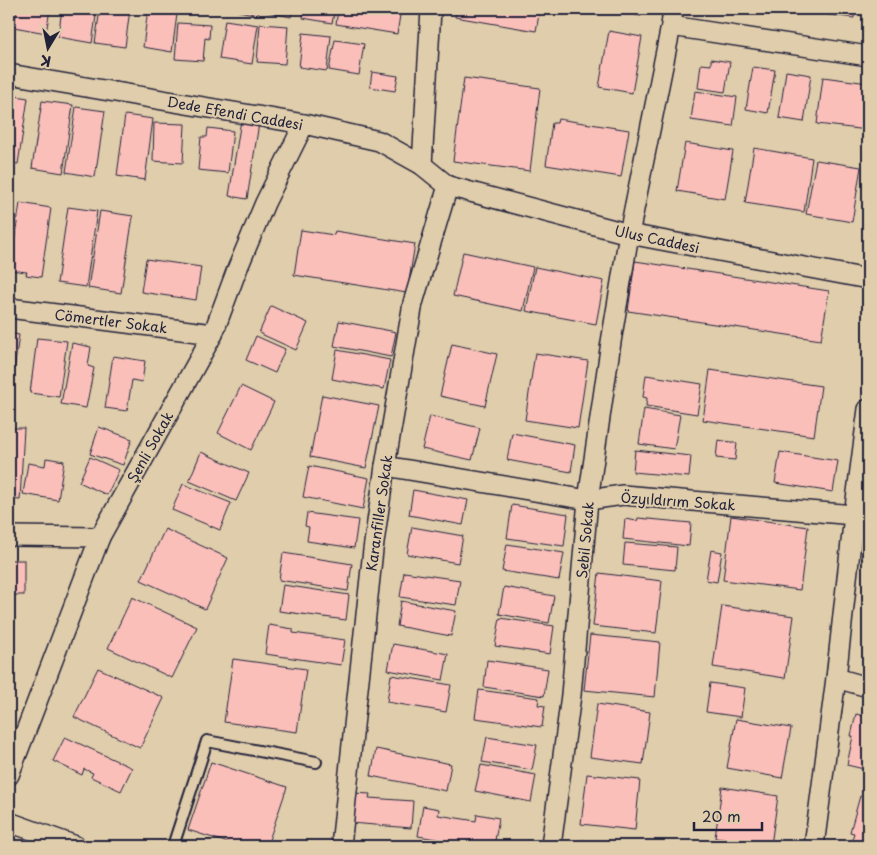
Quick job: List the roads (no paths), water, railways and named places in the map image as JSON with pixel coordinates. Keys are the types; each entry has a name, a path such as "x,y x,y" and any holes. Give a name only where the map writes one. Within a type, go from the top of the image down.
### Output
{"street":[{"path":"422,165 431,9"},
{"path":"672,17 868,56"},
{"name":"Sebil Sokak","path":"551,846 571,695 588,500 611,342 672,17"},
{"name":"Dede Efendi Caddesi","path":"9,74 304,124 379,141 422,165 448,186"},
{"name":"Şenli Sokak","path":"9,775 100,537 213,334 265,203 304,124"},
{"name":"Ulus Caddesi","path":"448,186 630,234 868,279"},
{"name":"Karanfiller Sokak","path":"341,846 373,550 385,466 413,303 448,186"},
{"name":"Cömertler Sokak","path":"9,308 213,334"},
{"path":"814,846 836,678 854,515 864,485 868,409"},
{"name":"Özyıldırım Sokak","path":"385,466 588,500 623,495 854,515"},
{"path":"9,536 100,537"},
{"path":"836,678 868,687"},
{"path":"9,822 76,846"}],"lane":[{"path":"173,846 207,742 316,762"}]}
